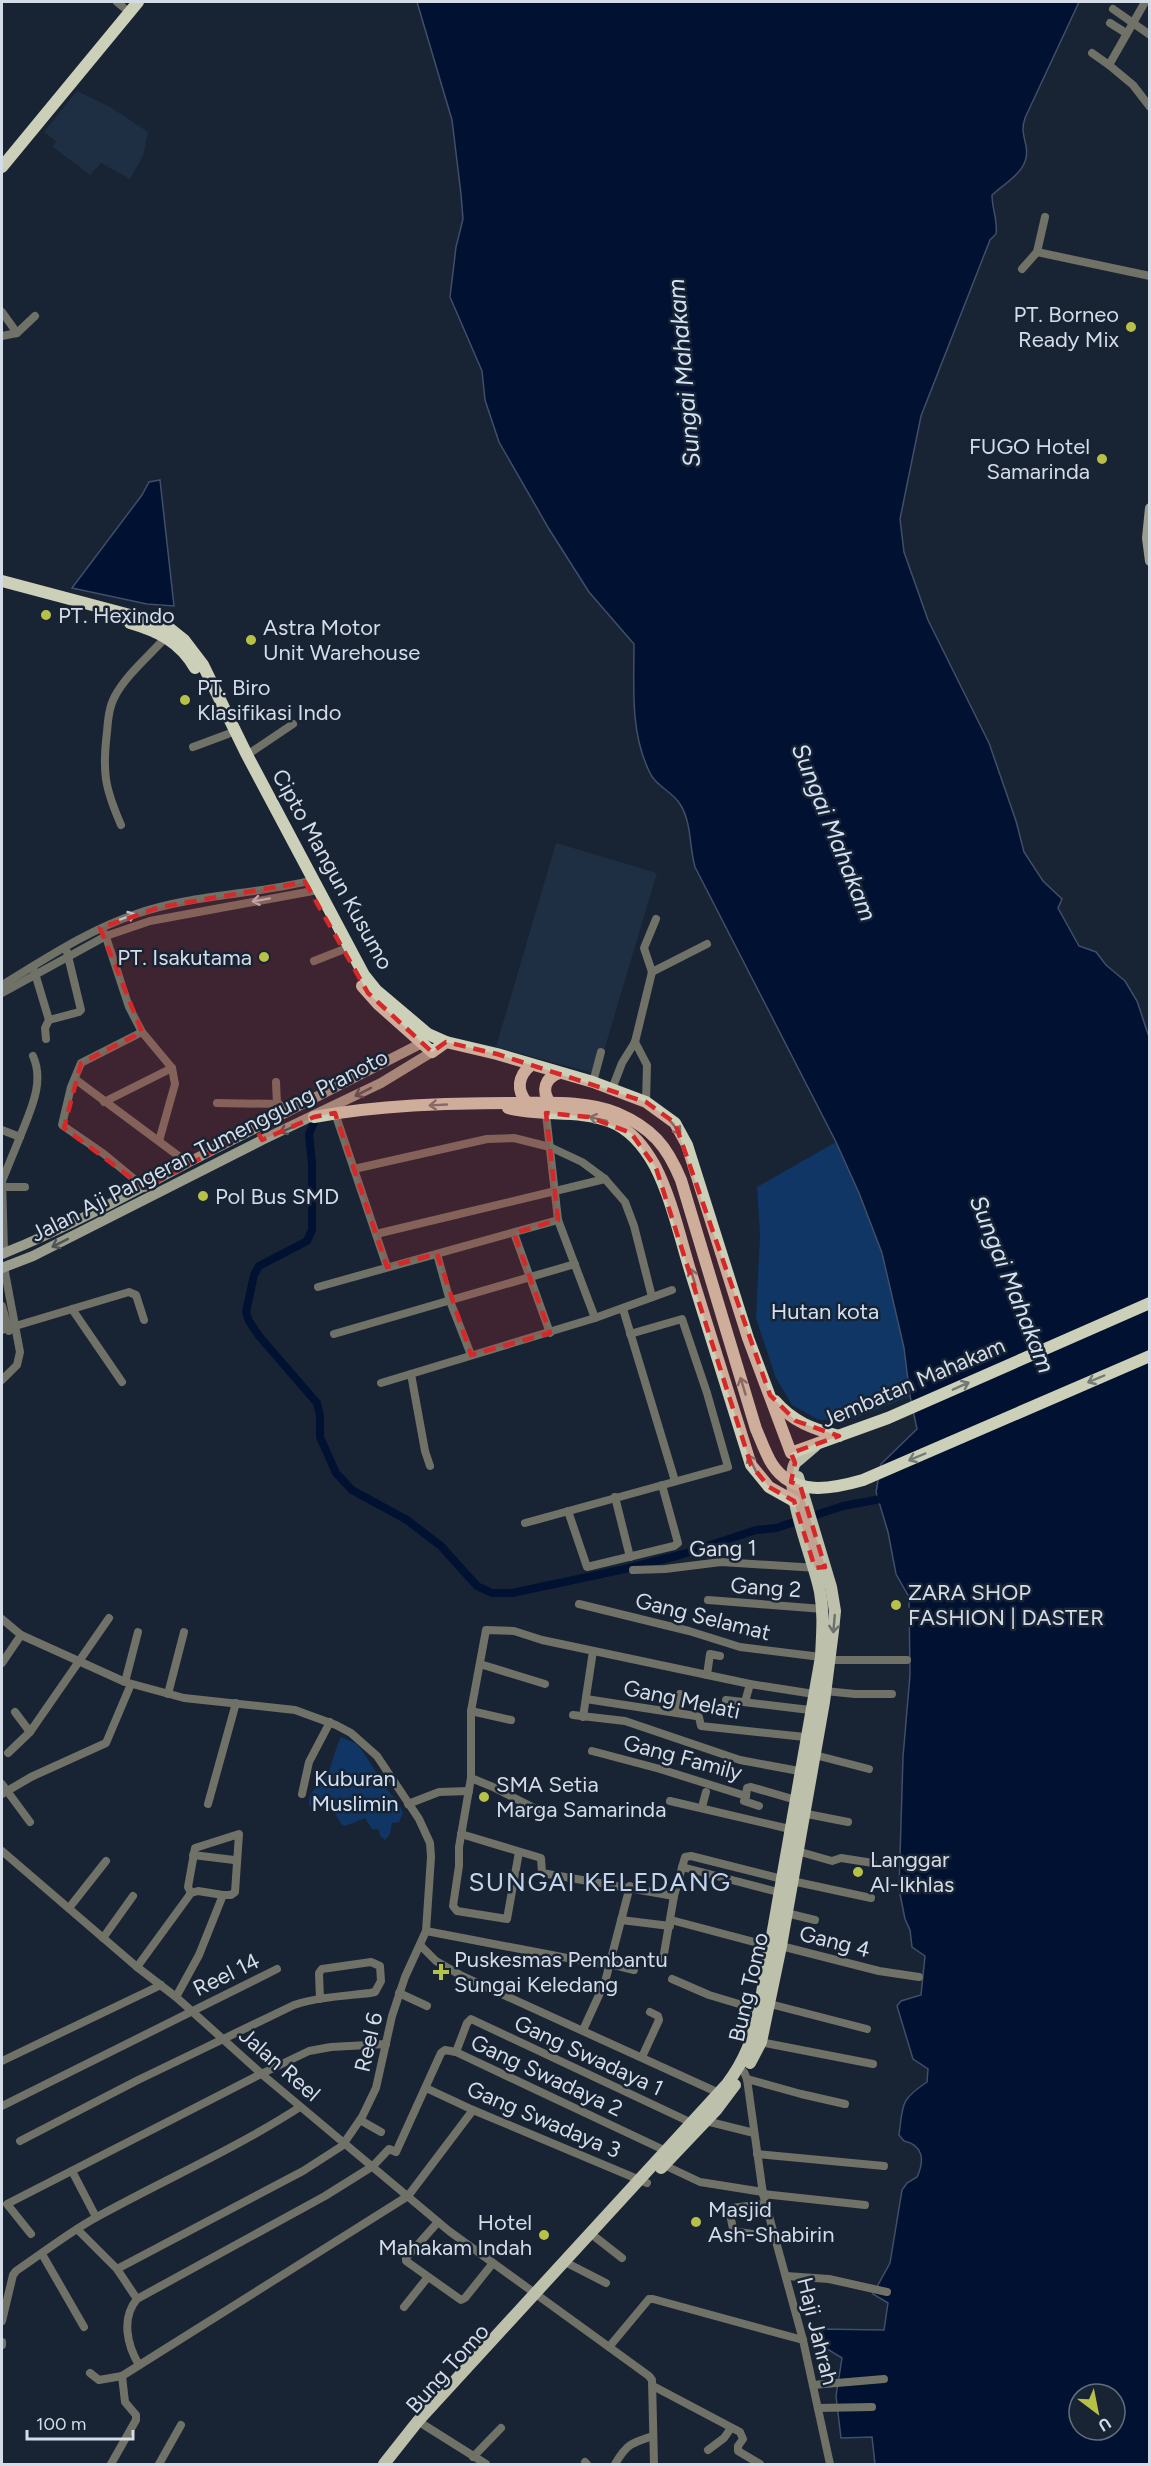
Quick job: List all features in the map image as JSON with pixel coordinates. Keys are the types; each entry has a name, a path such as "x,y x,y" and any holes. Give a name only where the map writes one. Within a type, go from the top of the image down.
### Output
{"highway":[{"path":"2,155 138,2"},
{"path":"2,167 80,65 123,4"},
{"name":"Cipto Mangun Kusumo","path":"2,581 145,619 177,633 203,665 342,950 368,993 424,1039 497,1054 612,1089 646,1102 675,1123 687,1145 735,1299 793,1458"},
{"name":"Cipto Mangun Kusumo","path":"2,588 117,619 166,637 178,645 194,666 228,734 312,886 369,981 424,1039 432,1052"},
{"path":"432,1052 446,1042"},
{"path":"527,1103 519,1083 525,1070 531,1065"},
{"path":"548,1108 545,1085 548,1079 559,1073"},
{"path":"497,1103 514,1110 592,1106 616,1112 658,1138 672,1159 690,1209 756,1429 772,1464 783,1475 811,1489 834,1488 863,1480 1149,1356"},
{"path":"314,1117 373,1108 527,1103 612,1122 630,1133 643,1147 656,1168 673,1215 751,1465 769,1487 794,1501"},
{"name":"Jembatan Mahakam","path":"793,1458 819,1444 888,1418 1149,1303"},
{"path":"770,1395 796,1421 809,1428 839,1436"}],"main road":[{"path":"1149,508 1149,561"},
{"name":"Jalan Aji Pangeran Tumenggung Pranoto","path":"3,1254 145,1188 424,1039"},
{"name":"Jalan Aji Pangeran Tumenggung Pranoto","path":"3,1268 33,1256 262,1140 314,1117 381,1083 432,1052"},
{"path":"256,1129 262,1140"},
{"name":"Bung Tomo","path":"793,1458 794,1501 835,1611 819,1692 814,1755 798,1808"},
{"name":"Bung Tomo","path":"793,1458 820,1567 825,1658"},
{"name":"Bung Tomo","path":"390,2462 418,2421 593,2235 706,2121 744,2073 757,2040 775,1948 786,1913 787,1880 798,1808 799,1771 810,1710 819,1692"},
{"name":"Bung Tomo","path":"775,1948 778,1892 787,1880 797,1851 795,1830"},
{"name":"Bung Tomo","path":"645,2181 666,2151 719,2093 744,2073"},
{"name":"Bung Tomo","path":"390,2462 538,2294"}],"street":[{"path":"1109,65 1145,2"},
{"path":"1113,9 1149,35"},
{"path":"1110,23 1126,33"},
{"path":"1092,52 1133,86 1149,107"},
{"path":"1022,269 1036,252 1045,217"},
{"path":"1036,252 1149,276"},
{"path":"2,312 17,333"},
{"path":"2,336 17,333 35,316"},
{"path":"122,825 110,800 104,779 103,764 109,714 114,698 122,686 166,637"},
{"path":"247,755 293,724"},
{"path":"193,747 228,734"},
{"path":"2,993 64,947 100,927 137,913 168,906 312,886"},
{"path":"2,985 69,956 106,936 173,915 312,886"},
{"path":"612,1089 622,1063 635,1042 652,972 644,948 656,919"},
{"path":"100,927 106,936 129,1007 142,1032 172,1068 175,1084 159,1141"},
{"path":"652,972 707,944"},
{"path":"49,1020 81,1010 69,956 64,947"},
{"path":"314,961 342,950"},
{"path":"34,970 49,1020 45,1028 46,1040"},
{"path":"142,1032 81,1063 71,1087 62,1125 145,1188"},
{"path":"635,1042 647,1065 646,1102"},
{"path":"593,1083 601,1052"},
{"path":"3,1254 2,1182 36,1092 38,1067 33,1056"},
{"path":"104,1102 172,1068"},
{"path":"75,1079 188,1163"},
{"path":"276,1082 277,1104"},
{"path":"217,1103 277,1104 288,1113"},
{"path":"548,1108 558,1220 595,1318"},
{"path":"335,1113 387,1267"},
{"path":"2,1130 20,1137"},
{"path":"354,1169 487,1139 514,1138 550,1147 582,1162 605,1179 625,1202 634,1226 652,1297"},
{"path":"376,1234 605,1179"},
{"path":"2,1182 25,1187"},
{"path":"318,1287 558,1220"},
{"path":"514,1233 550,1332"},
{"path":"437,1254 450,1301 471,1355"},
{"path":"334,1334 575,1264"},
{"path":"2,1380 17,1365 20,1352 3,1268"},
{"path":"381,1383 595,1318 672,1290"},
{"path":"4,1329 134,1292 144,1320"},
{"path":"2,1306 4,1329 18,1341"},
{"path":"72,1309 122,1382"},
{"path":"622,1309 675,1481"},
{"path":"525,1523 728,1467 707,1393 682,1319 630,1334"},
{"path":"411,1374 425,1451 430,1466"},
{"path":"567,1511 587,1567 674,1546 678,1543 662,1485"},
{"path":"615,1497 630,1557"},
{"name":"Gang 1","path":"633,1570 665,1569 721,1562 820,1567"},
{"name":"Gang 2","path":"708,1600 823,1608"},
{"name":"Gang Selamat","path":"579,1604 689,1631 740,1647 825,1658 907,1660"},
{"path":"8,1753 30,1732 109,1618"},
{"name":"Reel 6","path":"2,1621 21,1635 79,1663 128,1683 184,1698 295,1710 330,1722 351,1733 377,1756 419,1819 430,1843 431,1857 426,1931 399,1994 375,2088 360,2120 345,2143"},
{"path":"519,1852 507,1919 460,1913 453,1906 461,1834 471,1778 471,1711 486,1630 513,1631 593,1651 750,1684 819,1692 892,1694"},
{"path":"30,1822 3,1790 106,1743 128,1683 138,1632"},
{"path":"168,1694 184,1632"},
{"path":"2,1662 21,1635"},
{"path":"583,1717 593,1651"},
{"path":"707,1675 710,1654 720,1656"},
{"path":"480,1664 545,1684"},
{"path":"745,1702 750,1684"},
{"path":"677,1713 680,1694"},
{"name":"Gang Melati","path":"586,1699 699,1717 701,1726 805,1737"},
{"path":"726,1700 810,1710"},
{"path":"208,1804 236,1703"},
{"path":"471,1711 511,1720"},
{"path":"15,1712 30,1732"},
{"path":"573,1715 625,1721 740,1760 799,1771"},
{"path":"302,1794 309,1762 330,1722"},
{"name":"Gang Family","path":"592,1751 660,1768 746,1796 747,1788 751,1787 798,1808"},
{"path":"814,1755 869,1769"},
{"path":"471,1778 542,1812"},
{"path":"408,1804 439,1792 469,1791"},
{"path":"702,1807 706,1792"},
{"path":"746,1796 744,1801 759,1806"},
{"path":"669,1801 795,1830"},
{"path":"798,1808 848,1822"},
{"path":"137,1967 191,1893 198,1891 231,1895 235,1892 239,1834 196,1847 188,1887 191,1893"},
{"path":"461,1834 541,1858 542,1873 630,1886 674,1896"},
{"name":"Jalan Reel","path":"2,1851 137,1967 176,1997 261,2074 438,2222 649,2376 653,2386"},
{"path":"797,1851 832,1861 841,1858 873,1863"},
{"path":"193,1855 234,1860"},
{"path":"662,1965 674,1896 685,1857 691,1856 871,1898"},
{"path":"69,1908 106,1861"},
{"path":"682,1866 778,1892"},
{"path":"583,2030 605,1982 630,1886"},
{"path":"176,1997 203,1945 223,1895"},
{"path":"103,1938 133,1896"},
{"path":"786,1913 814,1920"},
{"name":"Gang 4","path":"621,1920 670,1923 879,1971 919,1977"},
{"path":"426,1931 634,1970"},
{"path":"421,1946 436,1961 462,1976 719,2093"},
{"path":"20,2141 223,2038 294,2005 320,1999 375,1992 381,1981 379,1965 371,1962 322,1969 319,1973 320,1999"},
{"name":"Reel 14","path":"2,2106 277,1969"},
{"path":"672,1979 709,1995 867,2030"},
{"path":"2,2061 161,1985"},
{"path":"399,1994 427,2006"},
{"path":"642,2057 658,2020 658,2016 650,2012"},
{"name":"Gang Swadaya 1","path":"456,2052 467,2023 471,2019 692,2123"},
{"path":"757,2040 873,2064"},
{"path":"31,2234 4,2204 309,2052 331,2047 386,2044"},
{"name":"Gang Swadaya 2","path":"373,2166 389,2149 396,2152 441,2053 447,2049 666,2151"},
{"path":"744,2073 801,2094 846,2104"},
{"name":"Haji Jahrah","path":"744,2073 765,2204 803,2340 830,2464"},
{"name":"Gang Swadaya 3","path":"426,2088 473,2110 645,2181"},
{"path":"2,2321 14,2273 96,2217 199,2165 300,2107"},
{"path":"90,2373 99,2380 122,2376 408,2196 473,2110"},
{"path":"360,2120 381,2132"},
{"path":"706,2121 754,2133"},
{"path":"117,2269 303,2171 345,2143"},
{"path":"757,2154 884,2166"},
{"path":"664,2165 700,2182 763,2193 864,2205"},
{"path":"139,2365 131,2352 128,2320 129,2312 137,2299 325,2196 373,2166"},
{"path":"72,2171 96,2217"},
{"path":"765,2204 731,2208 729,2210 733,2229 738,2232 775,2237"},
{"path":"438,2222 406,2259 428,2277 459,2300 463,2300 493,2263"},
{"path":"77,2229 117,2269 137,2299"},
{"path":"593,2235 622,2258"},
{"path":"42,2254 84,2327"},
{"path":"568,2263 606,2283"},
{"path":"786,2276 829,2279 887,2292"},
{"path":"404,2307 428,2277"},
{"path":"609,2347 649,2300 653,2299 803,2340"},
{"path":"111,2464 136,2420 135,2412 124,2402 122,2376"},
{"path":"813,2385 884,2379"},
{"path":"654,2464 653,2386 743,2436 738,2451 760,2464"},
{"path":"818,2408 872,2407"},
{"path":"159,2464 181,2425"},
{"path":"424,2425 486,2464"},
{"path":"473,2457 501,2428"},
{"path":"708,2450 724,2438 731,2428"},
{"path":"615,2464 631,2443 653,2436"}],"highlighted area":[{"path":"305,882 368,993 432,1052 446,1042 497,1054 646,1102 675,1123 770,1395 796,1421 839,1436 791,1453 795,1463 791,1482 800,1485 825,1567 815,1568 794,1501 769,1487 751,1465 656,1168 631,1133 589,1117 546,1113 558,1220 514,1233 550,1333 471,1355 437,1254 387,1267 335,1113 314,1117 262,1140 256,1129 145,1188 64,1128 81,1063 142,1032 100,928 160,907"}],"shaded area":[{"path":"77,91 110,107 148,132 143,156 130,179 101,163 90,175 53,147 56,141 44,132"},
{"path":"556,843 657,873 597,1074 496,1047"}],"green space":[{"name":"Hutan kota","path":"836,1142 882,1253 904,1348 910,1396 853,1419 819,1420 792,1405 776,1378 756,1318 760,1235 757,1187"},
{"name":"Kuburan Muslimin","path":"341,1737 355,1743 361,1749 398,1802 403,1813 399,1822 392,1823 390,1834 385,1840 380,1836 379,1830 372,1829 365,1818 345,1826 341,1824 330,1804 323,1801 317,1806 309,1806 311,1794 328,1774"}],"water":[{"name":"Sungai Mahakam","path":"417,2 1079,2 1025,118 1023,129 1027,154 1025,162 1016,174 992,195 996,234 990,240 921,416 900,519 904,552 928,620 989,743 1016,821 1024,852 1043,881 1062,899 1058,908 1079,946 1096,952 1106,965 1125,981 1137,1001 1149,1037 1149,2464 875,2464 872,2437 841,2438 836,2396 842,2358 814,2341 820,2329 884,2330 888,2303 873,2294 890,2263 902,2190 907,2183 917,2177 921,2165 919,2150 899,2135 901,2116 907,2099 927,2082 928,2069 913,2059 897,2006 901,2001 921,1995 925,1956 912,1947 899,1889 903,1757 910,1675 909,1597 896,1574 888,1532 876,1492 881,1464 917,1429 904,1348 882,1253 859,1193 836,1142 695,867 684,811 677,799 659,785 652,776 643,756 634,709 634,644 589,592 549,529 499,442 485,400 482,371 450,297 456,247 463,219 452,120"},
{"path":"160,480 174,606 147,604 72,588 142,495 149,482"}],"waterway":[{"path":"316,1118 309,1134 312,1164 312,1230 307,1241 259,1266 254,1275 246,1312 249,1321 259,1336 317,1403 320,1416 320,1437 336,1473 352,1490 407,1520 441,1546 477,1586 492,1593 512,1593 625,1569 680,1555 756,1530 776,1528 843,1506 886,1498"}],"place":[{"name":"PT. Borneo Ready Mix","path":"1131,327"},
{"name":"FUGO Hotel Samarinda","path":"1102,459"},
{"name":"PT. Hexindo","path":"46,615"},
{"name":"Astra Motor Unit Warehouse","path":"251,640"},
{"name":"PT. Biro Klasifikasi Indo","path":"185,700"},
{"name":"PT. Isakutama","path":"264,957"},
{"name":"Pol Bus SMD","path":"203,1196"},
{"name":"ZARA SHOP FASHION | DASTER","path":"896,1605"},
{"name":"SMA Setia Marga Samarinda","path":"484,1797"},
{"name":"Langgar Al-Ikhlas","path":"858,1872"},
{"name":"Puskesmas Pembantu Sungai Keledang","path":"441,1972"},
{"name":"Masjid Ash-Shabirin","path":"696,2222"},
{"name":"Hotel Mahakam Indah","path":"544,2235"}],"district":[{"name":"SUNGAI KELEDANG","path":"600,1882"}]}
